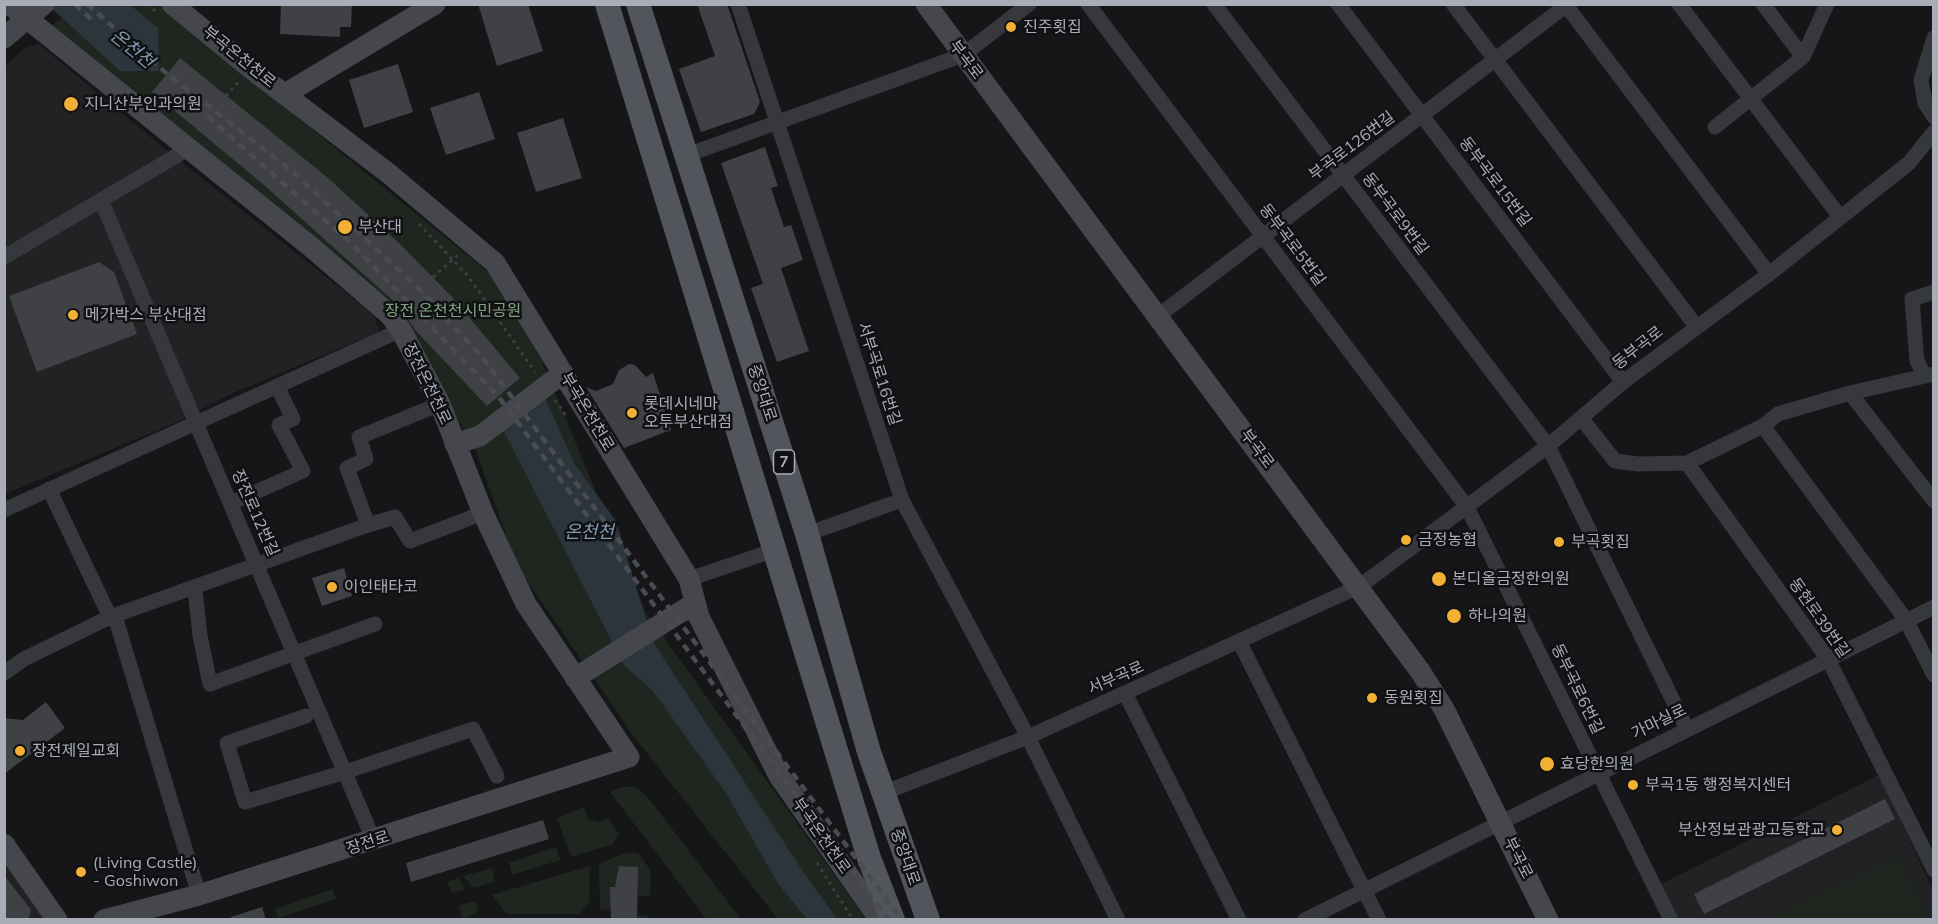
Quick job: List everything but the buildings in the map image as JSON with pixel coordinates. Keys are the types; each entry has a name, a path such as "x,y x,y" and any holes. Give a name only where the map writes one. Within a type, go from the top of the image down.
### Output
{"main road":[{"name":"장전온천천로","path":"9,4 310,246 390,315 401,330 440,404 483,513 526,604 582,673 629,757"},
{"path":"4,38 44,4"},
{"path":"285,94 435,4"},
{"name":"중앙대로","path":"607,4 866,847 893,920"},
{"name":"중앙대로","path":"638,4 807,534 883,793 928,920"},
{"name":"부곡로","path":"926,4 1360,586 1444,709 1548,920"},
{"name":"부곡온천천로","path":"164,8 285,94 473,242 495,262 552,382 689,579 691,605 779,776 880,920"},
{"path":"455,444 480,436 552,382"},
{"path":"582,673 691,605"},
{"name":"장전로","path":"104,920 199,895 374,841 629,757"},
{"path":"4,844 57,920"}],"street":[{"name":"서부곡로16번길","path":"738,4 902,500 1028,737 1118,920"},
{"path":"687,155 963,55 1029,4"},
{"name":"동부곡로5번길","path":"1088,4 1467,507"},
{"name":"동부곡로9번길","path":"1214,4 1548,446 1687,729"},
{"name":"동부곡로15번길","path":"1338,4 1623,382"},
{"path":"1453,4 1696,326"},
{"path":"1679,4 1840,217"},
{"path":"1763,4 1803,57"},
{"path":"1715,127 1803,57 1827,4"},
{"path":"1566,5 1768,274"},
{"name":"부곡로126번길","path":"1158,316 1566,5"},
{"path":"1934,38 1921,80 1925,103 1934,117"},
{"name":"동부곡로","path":"1360,586 1548,446 1623,382 1910,164 1934,132"},
{"path":"4,257 188,149"},
{"name":"장전로12번길","path":"101,200 259,566 374,841"},
{"path":"1581,418 1615,461 1638,464 1687,463 1763,426 1778,414 1850,393 1929,374 1917,361 1912,299 1934,291"},
{"path":"4,510 401,330"},
{"path":"231,503 303,471 279,426 293,419 277,386"},
{"path":"1850,393 1934,501"},
{"path":"368,525 347,468 366,459 359,437 440,404"},
{"path":"1763,426 1906,620 1934,675"},
{"name":"동현로39번길","path":"1687,463 1828,659 1934,870"},
{"path":"49,489 110,616 117,623 199,895"},
{"path":"807,534 902,500"},
{"name":"동부곡로6번길","path":"1467,507 1671,920"},
{"path":"4,673 24,659 110,616 195,589 368,525 395,517 410,542 483,513"},
{"path":"689,579 775,550"},
{"name":"서부곡로","path":"883,793 1028,737 1360,586"},
{"path":"195,589 200,636 210,684 375,624"},
{"name":"가마실로","path":"1305,920 1934,607"},
{"path":"1239,641 1378,920"},
{"path":"1125,693 1239,920"},
{"path":"306,716 227,743 244,802 345,772 473,729 497,776"}],"path":[{"path":"147,4 164,8"},
{"path":"235,76 244,84"},
{"path":"414,219 468,276 552,382 573,425"},
{"path":"433,278 473,242"},
{"path":"816,862 852,920"}],"shaded area":[{"path":"39,44 159,144 375,316 379,332 233,393 177,422 5,494 5,66 25,48"},
{"name":"부산정보관광고등학교","path":"1879,775 1933,890 1933,919 1679,919 1661,884"},
{"path":"5,862 46,919 5,919"}],"green space":[{"name":"장전 온천천시민공원","path":"80,5 159,5 493,276 542,361 645,611 866,919 778,919 632,734 517,566 475,448 413,344 49,31 52,25"},
{"path":"621,787 635,787 646,795 741,919 706,919 610,792"},
{"path":"584,807 588,819 601,822 608,818 619,834 613,844 571,857 557,818"},
{"path":"556,847 560,860 512,875 509,863"},
{"path":"634,852 639,854 651,871 650,895 634,897 635,915 649,916 649,919 621,919 620,909 600,910 599,864 622,854"},
{"path":"1898,857 1928,919 1770,919"},
{"path":"590,866 589,903 580,914 507,914 492,895"},
{"path":"492,868 495,881 474,888 463,876"},
{"path":"458,878 466,889 452,893 447,882"},
{"path":"333,889 336,899 278,918 275,909"},
{"path":"473,901 478,905 476,912 466,919 453,919 462,917 459,906"}],"water":[{"name":"온천천","path":"48,5 130,5 158,28 159,71 120,71"},
{"name":"온천천","path":"545,398 574,463 616,521 653,642 800,867 837,919 807,919 779,885 726,793 653,691 624,665 501,426 507,400"}],"railway":[{"path":"75,4 91,19"},
{"path":"87,4 165,72 293,172 417,287 482,357 902,920"},
{"path":"197,107 352,244 498,396 889,920"}],"place":[{"name":"진주횟집","path":"1011,27"},
{"name":"지니산부인과의원","path":"71,104"},
{"name":"부산대","path":"345,227"},
{"name":"메가박스 부산대점","path":"73,315"},
{"name":"롯데시네마 오투부산대점","path":"632,413"},
{"name":"금정농협","path":"1406,540"},
{"name":"부곡횟집","path":"1559,542"},
{"name":"본디올금정한의원","path":"1439,579"},
{"name":"이인태타코","path":"332,587"},
{"name":"하나의원","path":"1454,616"},
{"name":"동원횟집","path":"1372,698"},
{"name":"장전제일교회","path":"20,751"},
{"name":"효당한의원","path":"1547,764"},
{"name":"부곡1동 행정복지센터","path":"1633,785"},
{"name":"부산정보관광고등학교","path":"1837,830"},
{"name":"(Living Castle) - Goshiwon","path":"81,872"}]}
